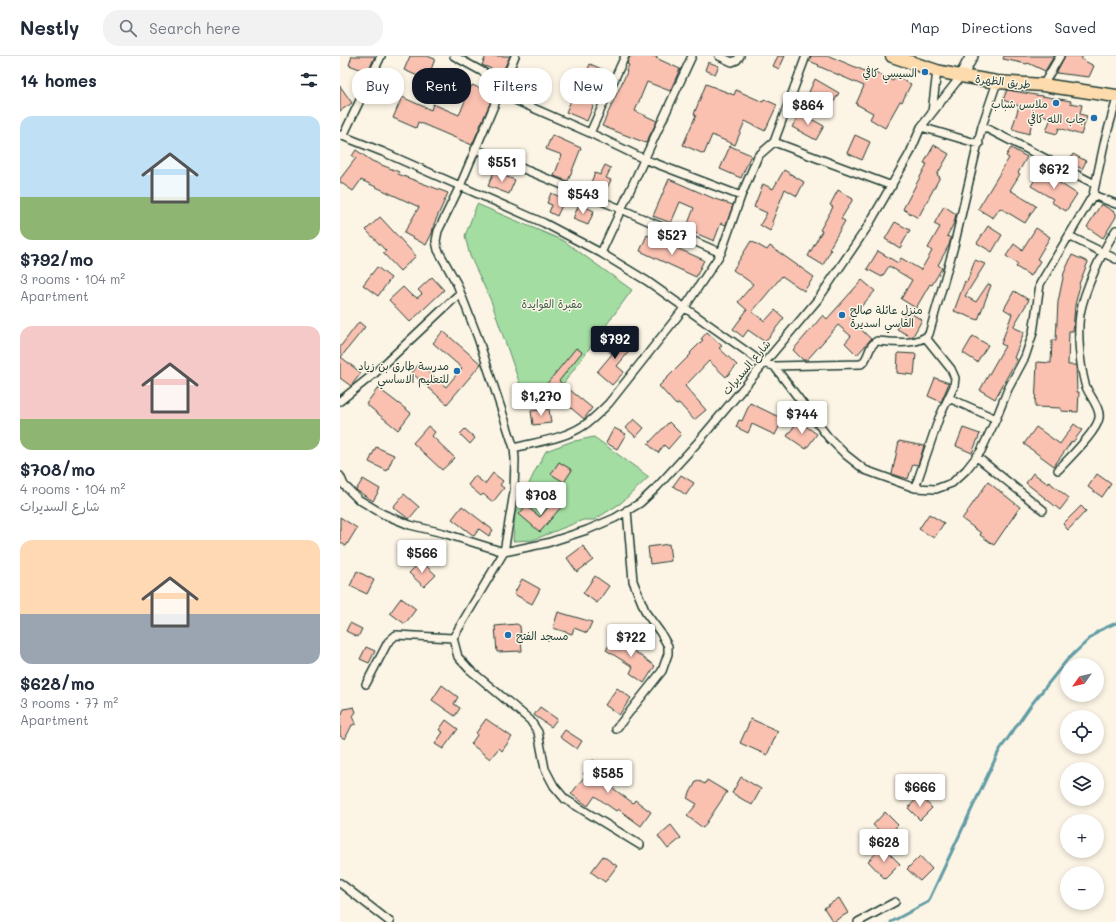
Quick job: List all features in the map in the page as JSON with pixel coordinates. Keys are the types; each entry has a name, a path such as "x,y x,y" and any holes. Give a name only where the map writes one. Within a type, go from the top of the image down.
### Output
{"main road":[{"name":"طريق الظهرة","path":"892,56 937,71 961,76 997,82 1043,85 1116,96"},
{"path":"961,76 972,56"}],"street":[{"path":"381,56 341,136 383,152 544,223 601,253 647,281 763,363 774,366 861,364 865,361 870,347 877,341 919,341 926,338 929,334 954,246 982,126 997,82"},
{"path":"454,56 479,70"},
{"path":"510,68 515,56"},
{"path":"590,134 625,56"},
{"path":"601,253 691,58 682,56"},
{"path":"720,56 732,62 737,60 740,56"},
{"path":"514,448 568,433 583,426 594,417 609,403 684,307 721,253 741,196 758,156 774,142 806,56"},
{"path":"1043,85 1060,56"},
{"name":"شارع السديرات","path":"932,112 937,71"},
{"name":"شارع السديرات","path":"504,552 547,543 587,530 640,503 657,487 698,442 763,363 802,319 832,280 868,226 892,186 910,153 921,127 961,76"},
{"path":"774,366 828,436 846,455 865,470 915,488 936,489 952,483 977,457 996,419 1008,389 1024,357 1033,333 1040,284 1094,195 1105,140 1116,102"},
{"path":"494,104 460,186 438,230 436,241 441,255 460,293 478,338 514,448 514,492 504,552 453,638 458,657 469,669 530,720 538,732 545,769 554,786 565,799 640,845"},
{"path":"523,104 644,159 741,196"},
{"path":"982,126 1095,184"},
{"path":"921,127 979,144"},
{"path":"774,142 892,186"},
{"path":"475,149 721,253"},
{"path":"1094,195 1116,204"},
{"path":"1058,470 1080,447 1099,420 1099,414 1086,386 1080,357 1080,314 1086,294 1103,254 1116,230"},
{"path":"1069,236 1103,254 1116,259"},
{"path":"340,401 375,373 460,293"},
{"path":"915,488 939,418 954,386 955,378 951,369 926,338"},
{"path":"949,398 996,419"},
{"path":"977,457 1043,510"},
{"path":"340,476 350,493 370,508 410,525 504,552"},
{"path":"616,729 662,671 668,654 668,646 646,613 633,581 627,510"},
{"path":"366,684 392,637 396,635 453,638"},
{"path":"340,883 390,922"},
{"path":"858,922 895,902"}],"green space":[{"name":"مقبرة القوايدة","path":"477,204 564,241 632,290 558,391 524,396 491,301 470,256 465,236"},
{"path":"594,437 649,477 621,503 594,520 583,520 533,540 513,541 515,514 546,451 570,442"}],"building":[{"path":"352,56 375,56 370,68 357,68 349,65"},
{"path":"410,56 427,56 435,59 432,68 412,68 412,73 404,70"},
{"path":"486,56 510,56 504,68 490,68 482,65"},
{"path":"630,56 657,56 656,58 680,69 670,91 647,82 635,111 657,121 646,143 602,126 612,104 617,104 617,94 627,72 626,71 629,65 627,64"},
{"path":"778,56 785,56 779,69 773,66"},
{"path":"811,56 829,56 872,74 873,71 893,81 895,76 911,84 902,102 900,101 885,128 870,119 873,113 856,104 864,86 809,61"},
{"path":"1004,56 1054,56 1045,71 1028,63 1003,59"},
{"path":"1065,56 1083,56 1081,59 1094,66 1089,77 1056,73"},
{"path":"708,62 719,66 715,74 705,70"},
{"path":"590,64 599,68 588,68"},
{"path":"815,79 839,93 829,110 814,102 817,96 809,92"},
{"path":"706,84 734,95 736,90 763,102 764,99 777,105 765,131 745,121 735,145 712,135 704,154 683,145 696,115 694,114"},
{"path":"472,85 479,88 479,104 490,104 472,145 418,122 416,128 393,118 399,104 404,104 404,98 412,101 412,104 418,104 431,110 433,104 459,115 464,104 471,104"},
{"path":"340,86 352,103 340,111"},
{"path":"1007,90 1071,101 1070,103 1082,105 1080,114 1087,116 1081,135 1059,128 1057,134 1046,131 1051,118 1035,112 1029,134 1012,129 1019,106 1003,100"},
{"path":"570,104 594,104 587,121 566,112"},
{"path":"800,113 824,126 816,140 792,127"},
{"path":"552,135 581,148 568,181 554,176 562,155 546,149"},
{"path":"855,135 870,142 862,160 847,153"},
{"path":"934,145 949,154 937,175 940,177 918,218 903,209 927,164 924,163"},
{"path":"730,146 751,155 741,178 720,169"},
{"path":"1011,148 1027,157 1018,173 1020,174 1010,190 1036,206 1025,223 1000,208 993,218 978,209 1009,158 1006,156"},
{"path":"356,150 372,161 399,172 398,174 448,193 426,245 404,233 419,207 361,180 353,191 340,182 340,179 356,158 352,156"},
{"path":"1073,154 1086,161 1082,169 1069,162"},
{"path":"605,165 611,168 606,178 611,180 603,196 588,189 595,173 600,175"},
{"path":"1041,169 1077,194 1066,211 1051,202 1053,199 1031,186"},
{"path":"784,170 804,182 797,196 785,189 770,231 760,225 767,213 754,207 763,184 773,189"},
{"path":"494,172 515,180 509,194 488,186"},
{"path":"669,179 715,199 733,205 726,225 721,223 714,241 686,229 694,208 680,202 671,223 653,216"},
{"path":"838,190 853,199 841,219 845,221 829,249 831,250 823,265 808,256 833,207 830,205"},
{"path":"551,193 565,199 557,216 549,212 552,205 547,203"},
{"path":"579,204 594,211 588,225 573,219"},
{"path":"1101,204 1116,213 1116,217 1103,238 1087,227"},
{"path":"944,206 956,214 954,223 947,236 951,238 949,245 938,265 942,268 932,285 930,284 916,308 901,299 912,280 889,266 882,277 867,269 878,251 898,263 901,258 921,270 932,251 928,248 940,227 934,224"},
{"path":"380,217 416,256 400,271 383,253 386,251 366,230"},
{"path":"895,222 910,230 900,248 885,239"},
{"path":"988,226 1002,235 992,252 977,243"},
{"path":"1036,228 1050,237 1037,259 1040,261 1031,276 1016,267 1018,264 1006,256 1014,244 1022,250"},
{"path":"647,235 704,260 696,277 640,251"},
{"path":"751,241 767,250 770,246 814,277 804,291 782,276 752,312 765,321 775,310 784,318 765,342 748,330 743,337 733,329 747,310 738,302 753,284 733,270"},
{"path":"1072,255 1088,262 1079,284 1075,305 1073,331 1069,331 1068,365 1076,365 1077,392 1079,392 1078,412 1061,411 1061,408 1035,407 1037,362 1051,363 1052,340 1056,340 1058,302 1064,273"},
{"path":"975,260 985,264 965,296 976,302 988,284 991,285 978,320 954,311 965,281 967,282"},
{"path":"377,267 391,278 378,296 363,285"},
{"path":"432,277 444,290 410,322 389,300 403,287 412,296 413,295 417,298 422,294 418,290"},
{"path":"862,280 875,291 850,319 871,339 857,355 845,343 851,336 838,325 807,360 803,360 793,350 823,315 827,319"},
{"path":"1014,291 1029,300 1013,327 1024,332 1014,358 1017,359 995,399 980,390 1005,346 1001,344 1012,314 1004,309"},
{"path":"907,311 922,320 911,337 897,329"},
{"path":"359,322 365,327 341,357 361,373 351,386 340,378 340,347"},
{"path":"443,331 481,364 447,404 412,373 419,364 446,387 462,368 433,343"},
{"path":"707,332 722,346 719,348 737,365 726,377 709,361 685,386 706,410 694,420 679,403 676,405 659,386 691,354 690,353 703,340 701,339"},
{"path":"617,335 632,348 617,366 624,372 612,385 597,372 612,354 606,348"},
{"path":"973,336 988,345 977,362 963,353"},
{"path":"576,348 582,352 559,381 592,408 584,419 545,386"},
{"path":"898,353 916,354 914,375 897,373"},
{"path":"935,378 949,383 941,402 928,396"},
{"path":"378,388 411,413 398,430 366,404"},
{"path":"750,403 783,419 775,435 752,424 748,433 736,427 739,420 742,421"},
{"path":"549,409 551,423 533,425 531,411"},
{"path":"634,419 644,428 636,437 626,428"},
{"path":"798,421 817,434 806,449 787,436"},
{"path":"669,422 681,434 668,449 664,445 658,453 648,444"},
{"path":"1074,424 1082,430 1054,466 1024,444 1036,427 1060,444"},
{"path":"428,426 435,432 432,436 455,458 442,470 413,443"},
{"path":"614,428 626,434 617,449 606,443"},
{"path":"963,428 980,434 972,453 956,446"},
{"path":"465,429 475,438 470,444 460,434"},
{"path":"899,441 924,446 918,465 913,464 908,479 892,474"},
{"path":"376,447 394,455 387,471 369,462"},
{"path":"559,462 572,470 564,482 551,474"},
{"path":"493,473 503,481 500,485 504,488 493,502 483,494 481,496 468,485 475,476 485,484"},
{"path":"1033,473 1048,484 1049,482 1069,498 1060,510 1026,483"},
{"path":"1097,474 1111,484 1102,497 1088,487"},
{"path":"681,475 694,483 686,495 673,486"},
{"path":"363,479 380,489 373,501 356,490"},
{"path":"988,482 1020,507 994,545 962,519"},
{"path":"404,494 419,507 409,519 393,507"},
{"path":"555,499 562,506 540,532 519,514 526,506 540,517"},
{"path":"462,506 493,530 489,536 479,529 474,536 452,519"},
{"path":"1081,506 1086,511 1068,530 1063,524"},
{"path":"929,514 944,523 934,538 919,529"},
{"path":"340,517 357,528 346,546 340,542"},
{"path":"669,544 671,561 650,564 648,547"},
{"path":"583,546 593,560 577,572 567,558"},
{"path":"421,561 436,575 424,587 409,573"},
{"path":"357,571 374,580 367,594 350,586"},
{"path":"595,576 609,586 597,603 583,593"},
{"path":"522,579 540,589 532,604 514,594"},
{"path":"401,598 416,609 405,624 390,613"},
{"path":"558,612 592,622 587,633 574,628 572,634 553,628"},
{"path":"350,623 362,629 358,637 346,631"},
{"path":"517,624 520,626 522,651 497,652 495,626"},
{"path":"615,635 633,646 631,649 655,666 644,683 630,673 633,667 606,650"},
{"path":"366,647 375,651 369,663 360,659"},
{"path":"442,685 458,697 454,704 460,708 455,716 432,700"},
{"path":"617,688 631,698 619,715 605,705"},
{"path":"354,707 356,712 353,716 356,724 352,725 345,739 340,736 340,718 344,709"},
{"path":"540,707 557,719 551,727 534,715"},
{"path":"486,719 512,737 502,751 499,748 490,759 471,744 477,735 476,733"},
{"path":"751,719 778,731 767,755 740,743"},
{"path":"446,720 458,729 443,749 435,744 443,732 439,730"},
{"path":"565,730 582,741 577,749 560,737"},
{"path":"593,760 609,772 603,781 633,803 635,800 651,812 641,826 618,809 616,811 595,796 588,806 571,794 585,776 583,774"},
{"path":"741,777 761,789 752,805 732,793"},
{"path":"697,780 705,784 707,780 727,792 703,828 687,816 697,804 687,798"},
{"path":"920,795 932,808 920,820 908,808"},
{"path":"885,812 898,825 886,837 873,825"},
{"path":"671,825 681,838 668,849 658,836"},
{"path":"883,847 900,864 885,879 868,861"},
{"path":"603,856 617,866 605,882 591,872"},
{"path":"920,856 932,869 920,881 907,869"},
{"path":"839,898 848,913 833,922 824,908"}],"waterway":[{"path":"891,922 928,902 999,751 1031,705 1067,660 1098,631 1116,623"}],"place":[{"name":"السيسي كافي","path":"925,72"},
{"name":"ملابس شباب","path":"1056,103"},
{"name":"جاب الله كافي","path":"1094,118"},
{"name":"منزل عائلة صالح القاسي اسديرة","path":"842,315"},
{"name":"مدرسة طارق بن زياد للتعليم الاساسي","path":"457,371"},
{"name":"مسجد الفتح","path":"508,635"}]}
